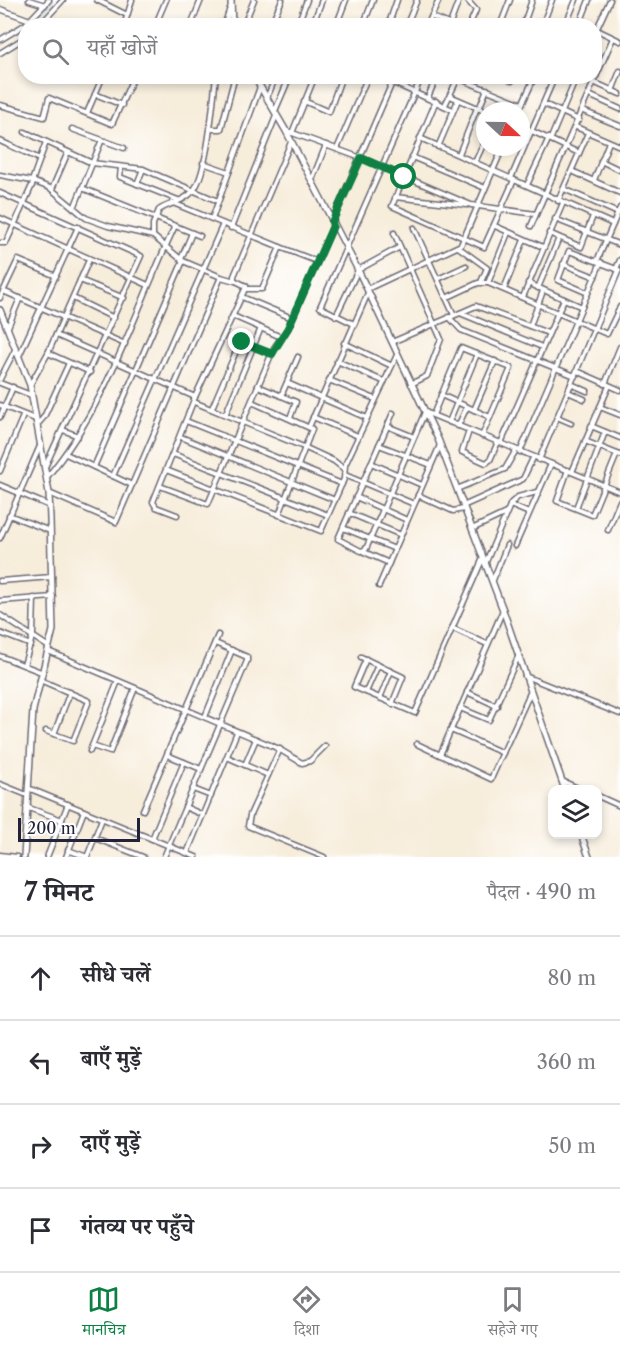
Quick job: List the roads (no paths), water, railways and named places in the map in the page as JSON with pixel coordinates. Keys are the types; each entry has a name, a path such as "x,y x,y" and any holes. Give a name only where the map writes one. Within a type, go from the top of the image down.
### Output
{"street":[{"path":"29,0 45,5"},
{"path":"32,18 49,0"},
{"path":"46,18 63,0"},
{"path":"97,0 127,15"},
{"path":"126,18 132,0"},
{"path":"158,18 166,0"},
{"path":"194,18 201,0"},
{"path":"227,18 231,0"},
{"path":"248,18 254,0"},
{"path":"274,18 282,0"},
{"path":"300,18 307,0"},
{"path":"315,18 322,0"},
{"path":"339,18 346,0"},
{"path":"366,18 374,0"},
{"path":"391,18 397,0"},
{"path":"409,18 417,0"},
{"path":"432,17 439,0"},
{"path":"451,18 459,0"},
{"path":"503,18 510,0"},
{"path":"526,18 532,0"},
{"path":"545,18 552,0"},
{"path":"569,18 576,0"},
{"path":"582,18 589,0"},
{"path":"602,18 610,0"},
{"path":"470,1 476,10 472,18"},
{"path":"230,8 231,18"},
{"path":"0,9 25,18"},
{"path":"0,40 18,28"},
{"path":"602,32 620,40"},
{"path":"602,66 614,38"},
{"path":"0,53 18,42"},
{"path":"612,91 620,71"},
{"path":"87,113 99,84"},
{"path":"0,105 44,117 49,98 112,124 131,84"},
{"path":"153,236 154,217 160,208 180,200 194,190 210,129 215,84"},
{"path":"210,129 221,129 233,84"},
{"path":"258,84 275,114 289,132 291,141 358,270 440,444 503,610 564,785"},
{"path":"267,98 273,84"},
{"path":"231,228 287,84"},
{"path":"289,132 312,84"},
{"path":"304,102 329,112 339,84"},
{"path":"337,149 365,84"},
{"path":"160,486 207,506 272,354 292,318 392,84"},
{"path":"395,84 453,110"},
{"path":"354,324 321,308 418,84"},
{"path":"428,98 433,84"},
{"path":"445,105 454,84"},
{"path":"474,84 517,102"},
{"path":"523,102 531,84"},
{"path":"436,101 392,206 486,246 552,84"},
{"path":"527,185 575,84"},
{"path":"531,226 594,84"},
{"path":"597,84 620,94"},
{"path":"212,219 260,87"},
{"path":"481,102 487,89"},
{"path":"95,94 122,105"},
{"path":"589,95 620,109"},
{"path":"450,96 476,107"},
{"path":"438,147 458,100"},
{"path":"544,104 579,120"},
{"path":"583,111 620,126"},
{"path":"459,154 476,113"},
{"path":"576,127 620,146"},
{"path":"72,129 101,142 124,148"},
{"path":"530,130 579,153"},
{"path":"25,132 92,163 143,169 218,201"},
{"path":"289,132 361,158 477,207 536,214"},
{"path":"523,297 555,219 563,189 588,133"},
{"path":"420,138 613,224"},
{"path":"0,141 40,159"},
{"path":"236,281 234,276 291,141"},
{"path":"0,243 6,243 24,204 46,142"},
{"path":"74,208 101,142"},
{"path":"594,180 609,142"},
{"path":"311,181 326,145"},
{"path":"52,189 68,152"},
{"path":"475,162 478,156"},
{"path":"309,426 368,291 458,247 465,238 499,156"},
{"path":"412,157 485,188"},
{"path":"601,161 620,170"},
{"path":"202,163 229,172"},
{"path":"121,167 119,176 180,200"},
{"path":"137,184 143,169"},
{"path":"572,171 620,193"},
{"path":"0,175 33,181 52,189 86,218 108,226 153,236 182,260 244,285 242,297 195,399 153,504 177,515"},
{"path":"82,188 200,236"},
{"path":"563,189 618,213"},
{"path":"440,202 442,192"},
{"path":"0,193 141,255 124,298 45,468"},
{"path":"395,197 471,205"},
{"path":"173,203 316,261"},
{"path":"456,490 505,469 518,451 557,369 595,277 606,240 620,208"},
{"path":"578,253 593,216"},
{"path":"0,219 148,285"},
{"path":"422,219 415,230 458,328 574,376"},
{"path":"555,219 620,245"},
{"path":"113,476 223,224"},
{"path":"46,477 78,436 117,362 175,226"},
{"path":"495,226 543,247"},
{"path":"19,356 78,227"},
{"path":"94,467 137,370 192,233"},
{"path":"394,233 441,339 427,376 411,384"},
{"path":"488,283 508,233"},
{"path":"549,233 581,247"},
{"path":"538,288 558,238"},
{"path":"504,289 524,240"},
{"path":"245,289 262,289 280,247"},
{"path":"336,316 358,270 400,247"},
{"path":"458,247 487,268 481,282"},
{"path":"588,293 558,280 569,251 618,269"},
{"path":"0,298 18,260 56,276"},
{"path":"30,386 48,353 89,260"},
{"path":"539,460 596,329 620,260"},
{"path":"563,264 595,277"},
{"path":"438,279 466,266"},
{"path":"49,493 116,522 221,277"},
{"path":"80,280 124,298"},
{"path":"446,298 481,282 488,283 608,334 620,307"},
{"path":"528,283 582,307"},
{"path":"3,291 125,344"},
{"path":"530,326 543,291"},
{"path":"242,297 292,318"},
{"path":"8,327 20,298"},
{"path":"73,298 114,318"},
{"path":"469,430 462,452 486,463 499,443 538,361 564,298"},
{"path":"391,343 476,306 548,333"},
{"path":"0,312 16,346 30,386 50,506 53,630 33,710 24,857"},
{"path":"460,313 542,347"},
{"path":"233,316 281,337"},
{"path":"226,413 261,328"},
{"path":"56,335 155,378 212,408 334,461 344,469"},
{"path":"212,408 239,344 242,342 272,354"},
{"path":"345,343 390,365"},
{"path":"16,346 0,381 32,395"},
{"path":"585,441 618,454 593,514 556,500 600,407 620,347"},
{"path":"433,415 459,349 495,361 512,370 482,436"},
{"path":"48,353 90,372"},
{"path":"449,422 477,354"},
{"path":"166,470 321,531 342,484 344,469 357,436 390,365 397,355"},
{"path":"281,396 298,357"},
{"path":"337,361 384,381"},
{"path":"474,410 495,361"},
{"path":"36,422 44,417 69,363"},
{"path":"578,371 620,390"},
{"path":"329,380 375,399"},
{"path":"287,383 367,418"},
{"path":"571,384 587,391"},
{"path":"258,386 297,403 290,418"},
{"path":"0,417 2,406 13,387"},
{"path":"567,392 584,399"},
{"path":"441,395 490,417"},
{"path":"252,402 309,426 312,432 279,515"},
{"path":"2,406 36,422"},
{"path":"458,426 467,407"},
{"path":"600,407 620,415"},
{"path":"425,412 620,492"},
{"path":"363,551 425,412"},
{"path":"389,563 339,541 393,413"},
{"path":"0,471 24,416"},
{"path":"313,417 357,436"},
{"path":"557,417 571,423"},
{"path":"186,421 342,484"},
{"path":"387,426 414,437"},
{"path":"591,426 620,438"},
{"path":"63,430 78,436"},
{"path":"576,508 605,432"},
{"path":"181,437 335,500"},
{"path":"379,586 440,444"},
{"path":"0,536 41,445"},
{"path":"379,445 431,465"},
{"path":"66,454 132,485"},
{"path":"173,454 328,516"},
{"path":"418,495 456,512 523,479 533,458"},
{"path":"371,463 422,485"},
{"path":"515,546 551,464"},
{"path":"345,475 414,504"},
{"path":"0,484 50,506"},
{"path":"392,704 404,678 363,658 354,687 380,698 392,704 413,713 417,711 452,628 506,512 518,497 537,492"},
{"path":"356,498 407,520"},
{"path":"609,530 620,501"},
{"path":"510,505 529,513"},
{"path":"471,529 506,512"},
{"path":"349,513 401,535"},
{"path":"9,515 50,531"},
{"path":"343,528 395,549"},
{"path":"492,581 507,545"},
{"path":"0,581 52,578"},
{"path":"0,601 53,597"},
{"path":"24,665 33,634 34,598"},
{"path":"440,755 503,610"},
{"path":"0,615 33,634 49,649 118,681 280,749 305,763 325,746"},
{"path":"452,628 487,644"},
{"path":"0,633 31,645"},
{"path":"142,810 218,635"},
{"path":"164,857 248,659 215,643"},
{"path":"205,717 232,650"},
{"path":"0,656 41,672"},
{"path":"460,708 487,721 497,706 518,656"},
{"path":"366,692 378,665"},
{"path":"380,698 391,671"},
{"path":"525,676 620,714"},
{"path":"39,680 88,699 73,741 46,731"},
{"path":"118,681 91,748 110,752 135,688"},
{"path":"54,734 70,692"},
{"path":"467,692 497,706"},
{"path":"417,744 490,779 530,693"},
{"path":"451,730 503,753"},
{"path":"187,853 237,732"},
{"path":"245,765 256,739"},
{"path":"280,749 250,815 248,826 314,855 324,857"},
{"path":"167,755 201,769"},
{"path":"226,757 268,775"},
{"path":"152,838 184,762"},
{"path":"562,781 572,785"},
{"path":"0,784 27,795"},
{"path":"27,788 196,857"},
{"path":"193,789 211,796"},
{"path":"602,798 620,806"},
{"path":"47,857 68,804"},
{"path":"26,806 62,820"},
{"path":"185,807 203,815"},
{"path":"66,857 84,811"},
{"path":"68,850 87,857 102,818"},
{"path":"95,837 143,857"},
{"path":"583,839 589,857"},
{"path":"1,855 17,857"}],"waterway":[{"path":"35,18 53,0"},
{"path":"0,42 18,32"}]}
